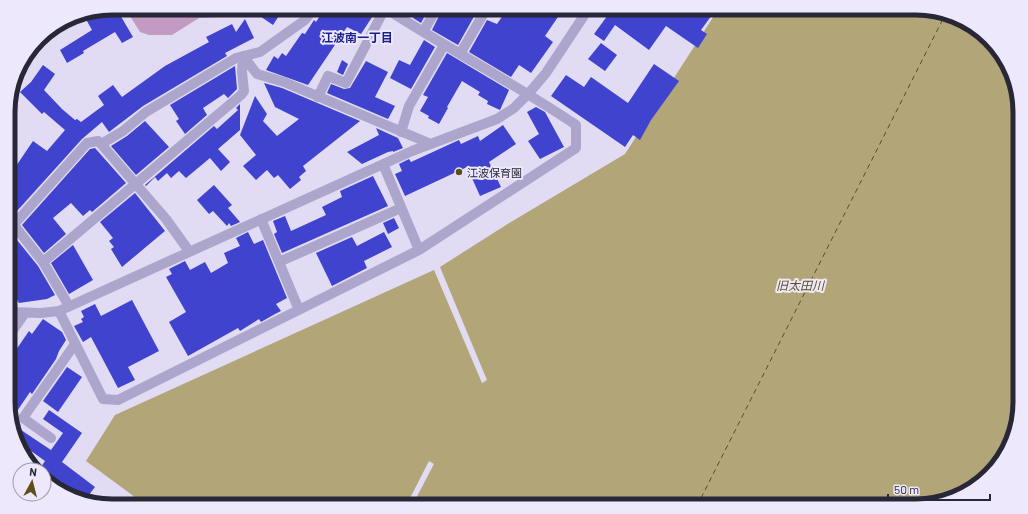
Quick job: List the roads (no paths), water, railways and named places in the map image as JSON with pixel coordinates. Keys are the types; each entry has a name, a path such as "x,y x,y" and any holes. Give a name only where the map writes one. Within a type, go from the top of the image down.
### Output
{"street":[{"path":"100,144 123,131 146,112 236,58 260,52 305,20 309,15"},
{"path":"318,97 328,76 346,84 381,15"},
{"path":"59,311 103,399 118,400 419,250 576,148 576,125 529,93 444,45 396,15"},
{"path":"423,32 433,15"},
{"path":"460,54 483,15"},
{"path":"15,312 41,313 59,311 383,164 497,118 514,108 546,73 584,15"},
{"path":"401,132 410,106 444,45"},
{"path":"244,56 257,74 284,82 431,144"},
{"path":"42,262 241,95 244,91 242,72 244,56"},
{"path":"15,224 87,143 98,141 166,219 189,251"},
{"path":"383,164 419,250"},
{"path":"279,262 401,208"},
{"path":"261,219 299,310"},
{"path":"15,232 42,262 69,306"},
{"path":"15,327 25,313"},
{"path":"51,438 23,418 75,344"}],"water":[{"name":"旧太田川","path":"714,15 929,16 953,22 970,31 985,43 1000,63 1006,75 1010,87 1013,112 1013,402 1008,433 997,456 989,466 970,483 959,489 947,494 923,499 416,499 434,464 429,461 410,499 138,499 86,461 115,415 434,270 482,383 487,380 440,267 506,225 625,154"}],"place":[{"name":"江波保育園","path":"459,172"}],"district":[{"name":"江波南一丁目","path":"357,37"}]}
